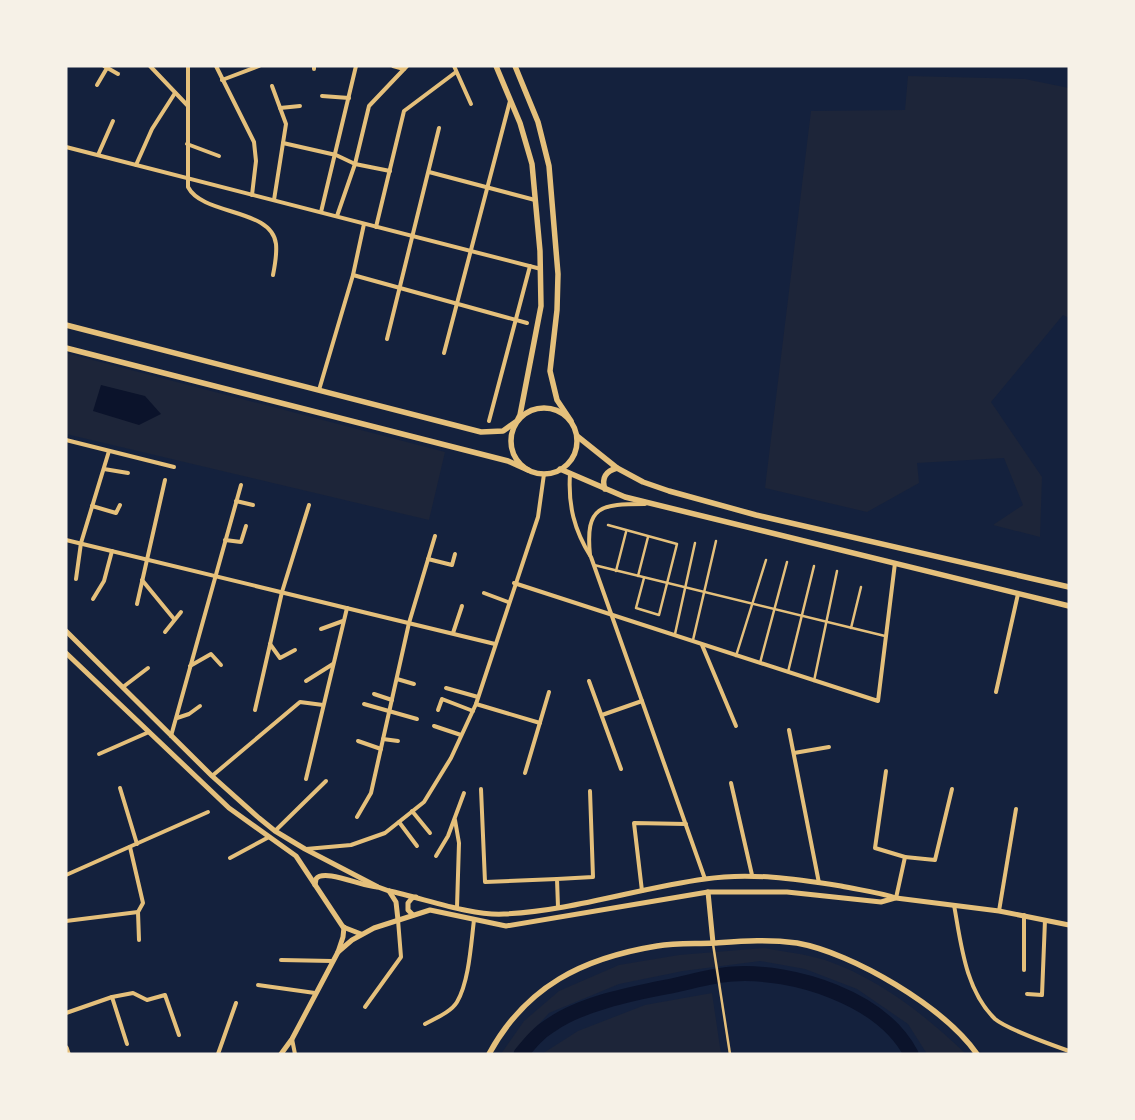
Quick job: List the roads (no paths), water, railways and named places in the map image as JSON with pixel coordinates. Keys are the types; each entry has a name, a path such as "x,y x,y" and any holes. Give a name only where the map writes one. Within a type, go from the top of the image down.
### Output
{"main road":[{"path":"496,66 520,123 530,159 541,269 541,306 518,421 512,431 512,448 516,458 528,470"},
{"path":"66,348 508,461 528,470 544,474 560,469 569,462 575,453 577,436 571,421 555,394 550,371 558,303 558,262 550,166 538,122 515,66"},
{"path":"66,325 489,433 503,431 530,410 547,407 558,410 571,421"},
{"path":"577,436 617,468 643,482 669,491 756,515 1069,587"},
{"path":"605,489 604,478 606,473 617,468"},
{"path":"560,469 605,489 650,504 1069,606"},
{"path":"66,631 212,776 275,831 305,849 378,887 390,891 457,907 503,914 642,892 705,879 752,876 819,883 883,893 896,898 999,911 1068,924"},
{"path":"66,653 229,808 296,856 315,887 344,927 361,934"},
{"path":"296,856 305,849"},
{"path":"315,887 316,879 322,875 338,877 368,887 378,887"},
{"path":"390,891 396,902 398,920"},
{"path":"338,952 361,934 430,910 506,926 708,892 787,892 881,902 896,898"},
{"path":"708,892 713,943"},
{"path":"413,915 408,910 408,903 412,898 418,897"},
{"path":"282,1054 292,1039 338,952 344,927"},
{"path":"489,1054 499,1035 519,1012 547,987 580,966 657,946 758,939 798,944 832,954 877,974 924,1002 966,1038 977,1054"},
{"path":"66,1048 68,1054"}],"street":[{"path":"150,66 188,106"},
{"path":"188,66 186,178 191,193 197,198 245,215 262,224 270,231 276,244 273,275"},
{"path":"216,66 254,142 256,161 252,195"},
{"path":"222,80 259,66"},
{"path":"321,212 356,66"},
{"path":"393,66 406,68"},
{"path":"454,66 471,104"},
{"path":"97,86 105,67 118,74"},
{"path":"337,216 355,164 369,106 406,68"},
{"path":"376,226 404,111 456,72"},
{"path":"272,86 286,124 274,200"},
{"path":"136,165 152,130 175,93"},
{"path":"322,96 349,98"},
{"path":"444,354 486,188 511,99"},
{"path":"280,108 300,106"},
{"path":"98,155 113,121"},
{"path":"387,339 440,128"},
{"path":"283,143 336,155 355,164 390,171"},
{"path":"187,144 219,156"},
{"path":"66,147 541,269"},
{"path":"429,172 535,200"},
{"path":"319,390 352,275 364,224"},
{"path":"489,422 530,266"},
{"path":"352,275 527,322"},
{"path":"66,440 174,467"},
{"path":"76,579 82,544 109,450"},
{"path":"104,469 128,473"},
{"path":"305,849 351,845 386,833 424,802 451,758 476,704 514,583 538,517 544,474"},
{"path":"570,474 570,508 574,525 591,557 705,879"},
{"path":"137,604 165,480"},
{"path":"171,736 241,485"},
{"path":"236,501 253,504"},
{"path":"591,557 588,532 590,522 599,511 612,504 650,504"},
{"path":"92,506 116,512 120,505"},
{"path":"255,710 282,592 309,505"},
{"path":"608,525 626,532 677,544 659,615 636,608 644,578"},
{"path":"225,540 242,542 246,526"},
{"path":"616,571 626,532"},
{"path":"357,818 371,794 409,623 435,536"},
{"path":"638,576 648,537"},
{"path":"66,540 495,644"},
{"path":"692,642 716,541"},
{"path":"675,636 684,587 695,543"},
{"path":"93,599 104,581 112,551"},
{"path":"428,558 452,565 455,554"},
{"path":"736,656 754,604 766,560"},
{"path":"760,664 787,562"},
{"path":"514,583 878,701 895,563"},
{"path":"594,566 886,636"},
{"path":"788,672 814,566"},
{"path":"814,681 837,571"},
{"path":"142,580 174,619"},
{"path":"851,628 861,587"},
{"path":"484,594 508,602"},
{"path":"996,692 1018,594"},
{"path":"452,633 462,606"},
{"path":"306,779 347,608"},
{"path":"165,632 181,612"},
{"path":"321,629 343,621"},
{"path":"270,644 280,658 295,650"},
{"path":"702,645 736,726"},
{"path":"190,666 212,654 221,665"},
{"path":"306,681 333,664"},
{"path":"123,687 148,668"},
{"path":"397,679 414,684"},
{"path":"589,681 621,769"},
{"path":"446,688 478,697"},
{"path":"525,772 549,692"},
{"path":"374,694 392,700"},
{"path":"438,710 442,699 472,711"},
{"path":"602,715 642,701"},
{"path":"212,776 300,702 323,705"},
{"path":"364,704 417,719"},
{"path":"476,704 540,723"},
{"path":"177,718 189,714 200,706"},
{"path":"434,726 461,735"},
{"path":"789,730 819,883"},
{"path":"99,754 149,732"},
{"path":"383,739 398,741"},
{"path":"358,741 381,749"},
{"path":"794,753 830,747"},
{"path":"886,771 875,848 905,856 935,860 952,789"},
{"path":"275,831 326,781"},
{"path":"731,783 752,876"},
{"path":"120,788 137,844"},
{"path":"481,789 485,882 593,877 590,791"},
{"path":"436,856 448,836 464,793"},
{"path":"999,911 1016,809"},
{"path":"412,811 430,833"},
{"path":"66,875 208,812"},
{"path":"454,820 458,843 457,907"},
{"path":"399,822 418,846"},
{"path":"642,892 634,823 686,824"},
{"path":"230,858 269,838"},
{"path":"130,847 143,903 138,912 139,940"},
{"path":"896,898 905,856"},
{"path":"556,879 558,906"},
{"path":"954,905 964,961 978,994 996,1019 1069,1051"},
{"path":"66,921 138,912"},
{"path":"1024,915 1024,970"},
{"path":"365,1007 401,957 398,920"},
{"path":"425,1024 444,1014 457,1002 466,977 474,920"},
{"path":"1027,994 1042,995 1045,920"},
{"path":"713,943 730,1054"},
{"path":"281,960 332,961"},
{"path":"258,985 315,993"},
{"path":"66,1013 112,997 133,993 146,1000 165,995 179,1035"},
{"path":"112,997 127,1044"},
{"path":"218,1054 236,1003"},
{"path":"292,1039 295,1054"}],"waterway":[{"path":"521,1054 547,1028 577,1011 622,997 733,974 782,977 834,991 858,1003 879,1017 897,1034 911,1054"}]}
